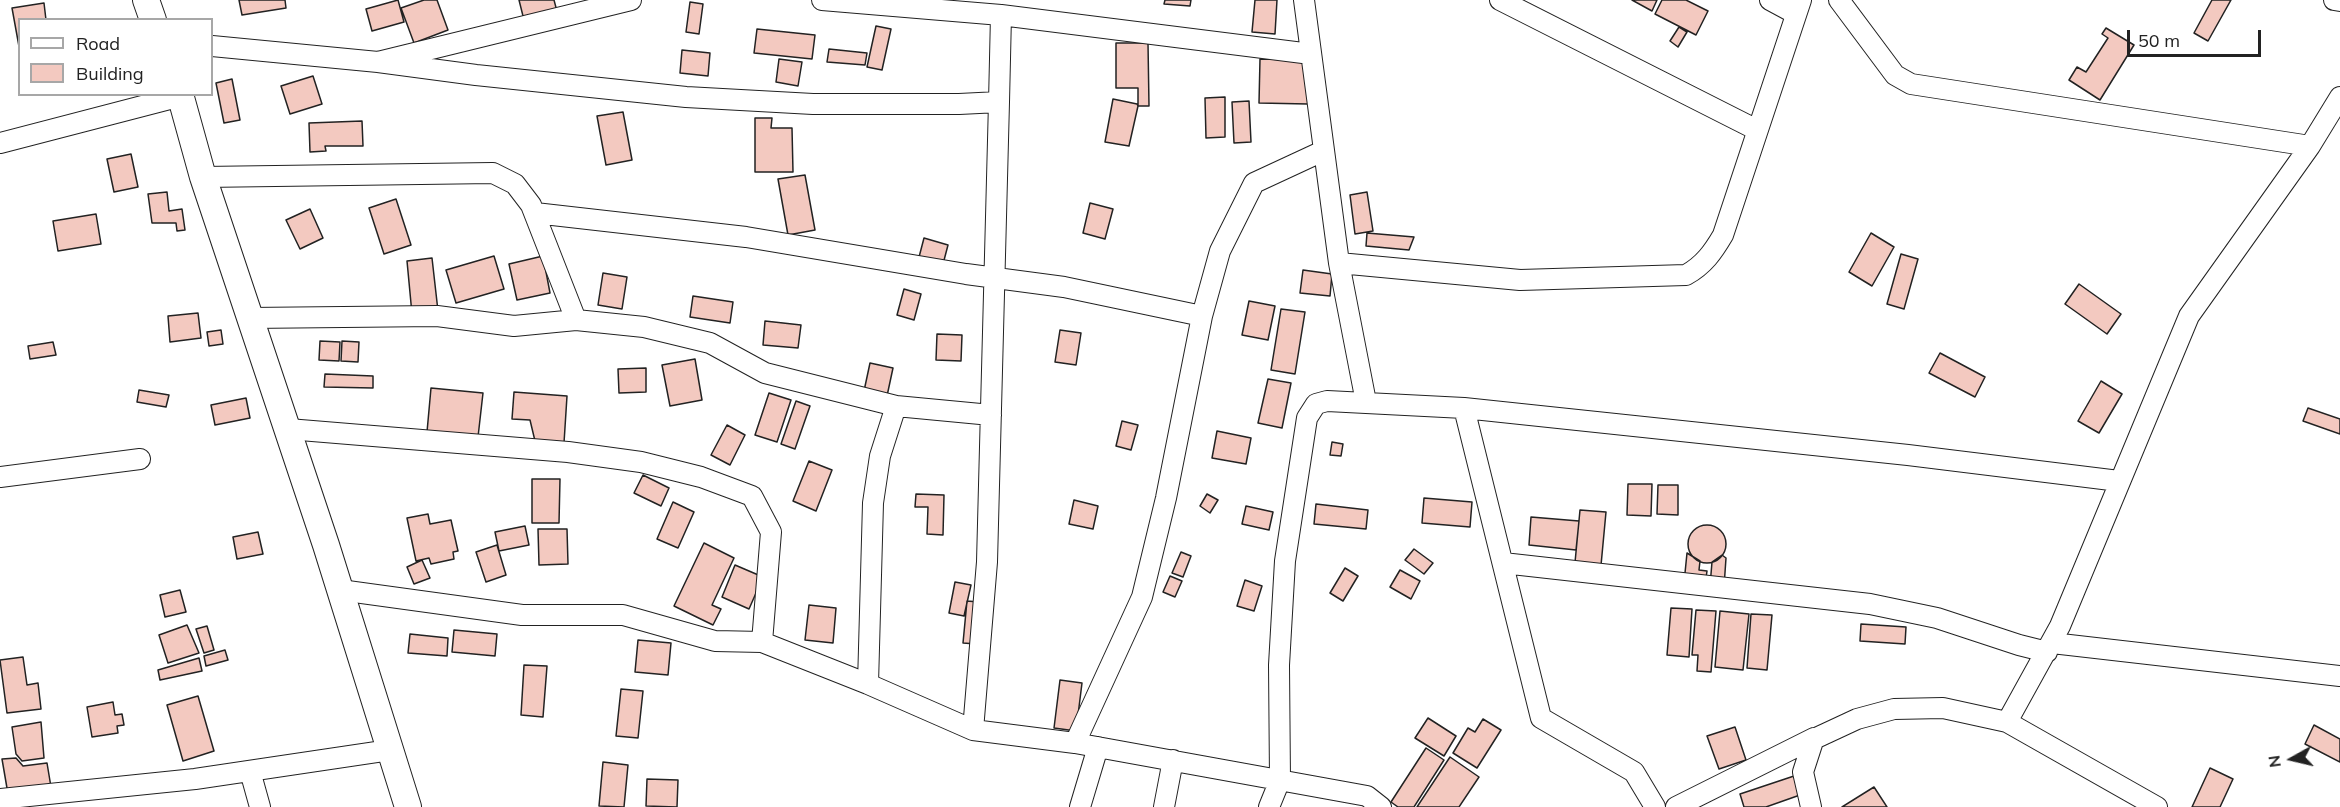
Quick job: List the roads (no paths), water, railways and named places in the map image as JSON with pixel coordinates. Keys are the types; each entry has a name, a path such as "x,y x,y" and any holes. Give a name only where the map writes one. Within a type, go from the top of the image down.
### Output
{"main road":[{"path":"146,0 152,18"},
{"path":"180,96 203,177 288,429 408,807"}],"street":[{"path":"378,62 631,0"},
{"path":"1304,0 1339,263 1366,402"},
{"path":"1500,0 1582,39 1757,130"},
{"path":"1339,263 1520,280 1686,275 1698,268 1711,255 1723,235 1798,7 1770,0"},
{"path":"1839,0 1895,75 1911,84 2310,146"},
{"path":"2334,0 2340,1"},
{"path":"834,1 1001,15 1311,54"},
{"path":"973,730 987,562 1001,15"},
{"path":"213,46 378,62 476,75 686,97 813,104 999,102"},
{"path":"0,142 176,96"},
{"path":"2007,723 2050,647 2189,316 2310,146 2340,97"},
{"path":"1075,743 1142,597 1166,498 1202,316 1220,251 1254,183 1323,151"},
{"path":"203,177 494,173 515,184 531,205 576,320"},
{"path":"535,213 746,237 966,274 1064,287 1202,316"},
{"path":"249,318 437,316 514,326 576,320 644,327 710,343 765,374 896,406 991,415"},
{"path":"1269,807 1280,780 1279,665 1285,561 1307,418 1316,404 1327,401 1366,402 1464,408 1908,455 2119,481"},
{"path":"868,684 873,503 880,456 896,406"},
{"path":"1464,408 1541,718 1634,772 1655,807"},
{"path":"288,429 568,452 641,462 701,477 752,496 771,532 762,642"},
{"path":"0,477 140,459"},
{"path":"1503,563 1870,604 1937,618 2019,645 2340,676"},
{"path":"340,590 522,615 623,615 715,641 762,642 868,684 973,730 1075,743 1367,796 1381,807"},
{"path":"1676,807 1857,719 1893,709 1943,708 2007,723 2157,807"},
{"path":"1811,807 1803,772 1814,738"},
{"path":"1080,807 1098,747"},
{"path":"0,799 195,779 390,750"},
{"path":"1164,807 1173,760"},
{"path":"250,771 260,807"}]}
